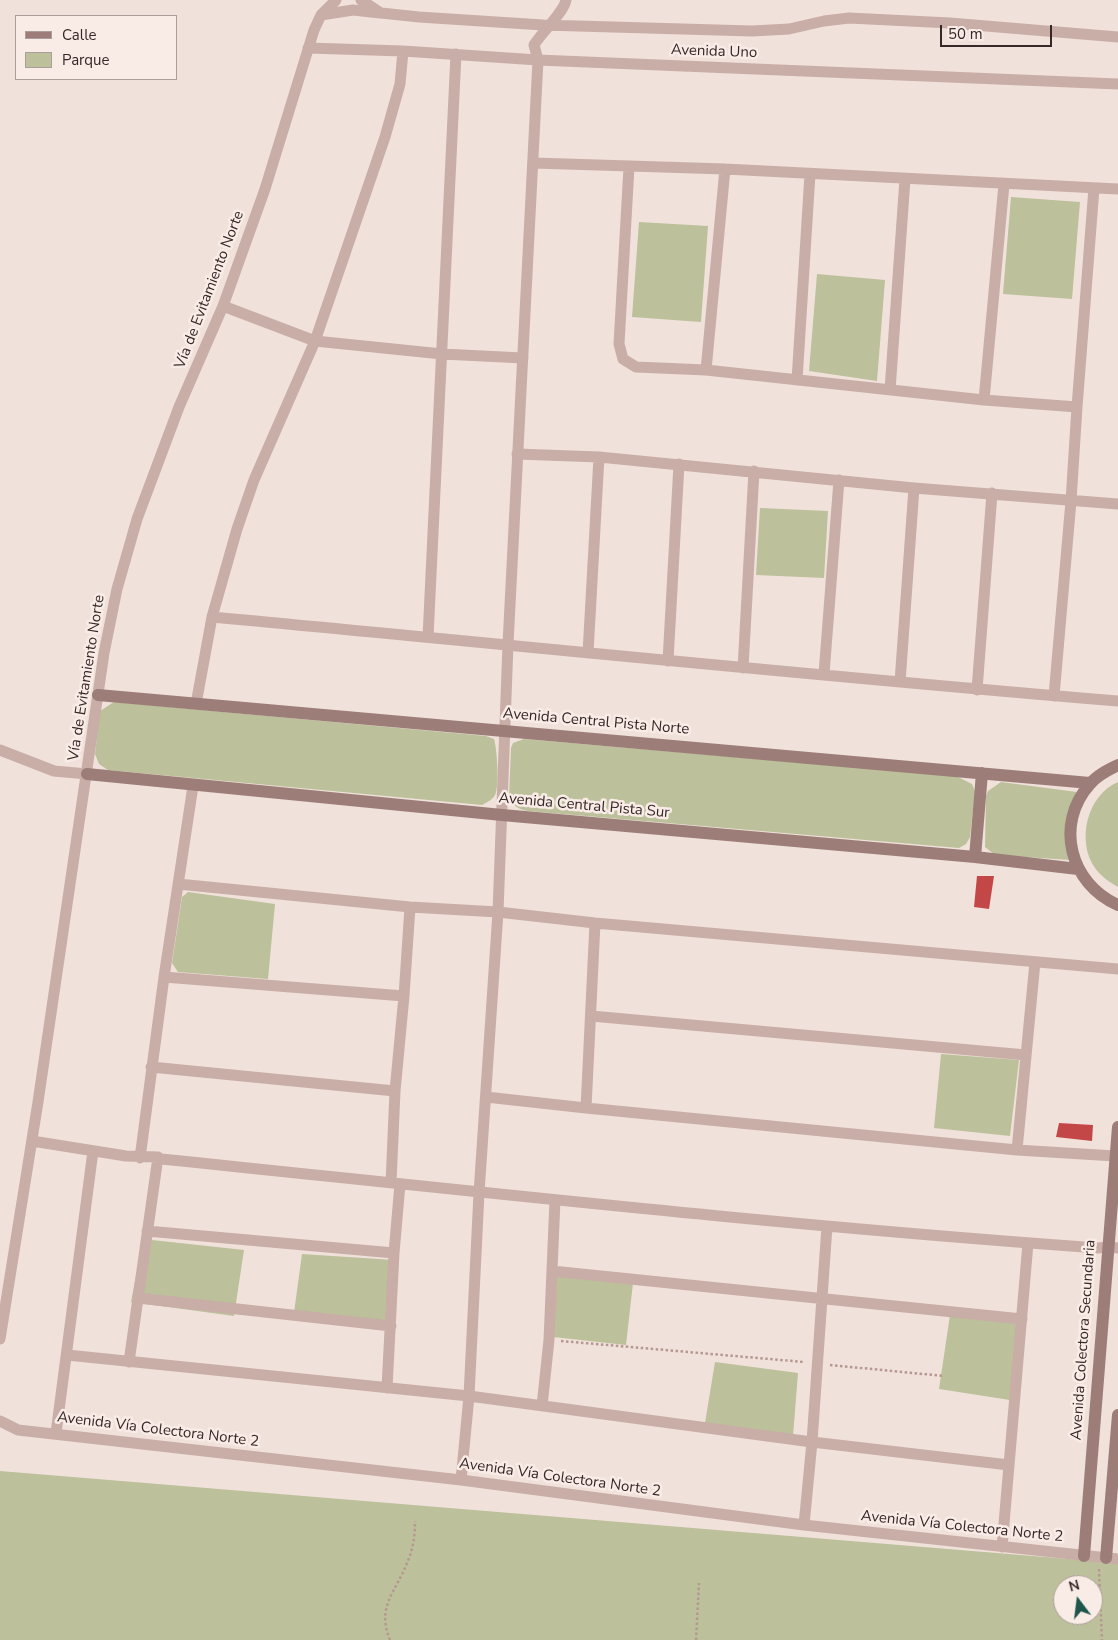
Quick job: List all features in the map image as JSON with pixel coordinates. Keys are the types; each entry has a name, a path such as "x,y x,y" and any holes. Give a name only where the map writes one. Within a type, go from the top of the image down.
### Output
{"street":[{"name":"Vía de Evitamiento Norte","path":"0,1339 32,1141 104,653 117,589 137,519 180,407 223,306 265,188 314,30 321,16 336,0"},
{"path":"362,0 382,13"},
{"path":"461,1480 469,1396 479,1194 498,912 517,454 534,163 538,60 534,45 560,14 566,0"},
{"path":"321,16 353,10 419,17 549,25 752,31 789,29 848,18 950,23 1118,37"},
{"name":"Avenida Uno","path":"308,48 403,50 538,60 1118,84"},
{"path":"196,704 212,617 237,529 254,480 315,341 385,137 400,84 403,50"},
{"path":"428,637 456,54"},
{"path":"534,163 725,170 1118,189"},
{"path":"629,167 619,344 624,359 636,367 706,370 984,400 1077,406"},
{"path":"706,370 725,170"},
{"path":"797,380 810,174"},
{"path":"890,390 905,179"},
{"path":"984,400 1004,184"},
{"path":"1054,696 1071,501 1094,188"},
{"path":"223,306 315,341 442,354 523,358"},
{"path":"517,454 599,457 914,488 1118,504"},
{"path":"588,653 599,457"},
{"path":"668,661 680,464"},
{"path":"743,668 754,471"},
{"path":"824,674 839,480"},
{"path":"900,682 914,488"},
{"path":"977,690 992,493"},
{"path":"212,617 977,690 1118,701"},
{"name":"Avenida Central Pista Norte","path":"98,695 505,730 1090,784"},
{"path":"0,750 54,771 87,774"},
{"path":"1118,765 1104,772 1090,784 1079,798 1072,815 1070,833 1072,852 1078,869 1088,884 1101,896 1118,905"},
{"path":"975,857 982,773"},
{"name":"Avenida Central Pista Sur","path":"87,774 193,786 975,857 1078,869"},
{"path":"140,1158 164,977 193,786"},
{"path":"178,884 410,907 498,912 595,923 1118,969"},
{"path":"387,1388 394,1254 395,1091 410,907"},
{"path":"586,1108 595,923"},
{"path":"1017,1150 1035,962"},
{"path":"164,977 404,996"},
{"path":"591,1016 1026,1055"},
{"path":"152,1067 395,1091"},
{"path":"486,1097 1017,1150 1116,1156"},
{"name":"Avenida Colectora Secundaria","path":"1084,1556 1113,1247 1118,1127"},
{"path":"32,1141 140,1158 158,1157 161,1159 395,1183 479,1194 1028,1243 1098,1248 1113,1247"},
{"path":"56,1433 93,1151"},
{"path":"129,1362 158,1157"},
{"path":"542,1406 549,1340 555,1200"},
{"path":"804,1525 818,1364 827,1226"},
{"path":"148,1231 394,1254"},
{"path":"1002,1547 1028,1243"},
{"path":"552,1271 1022,1319"},
{"path":"138,1298 391,1326"},
{"path":"67,1355 469,1396 812,1442 1009,1465"},
{"path":"1107,1558 1118,1415"},
{"name":"Avenida Vía Colectora Norte 2","path":"0,1421 18,1430 461,1480 804,1525 1107,1558"}],"path":[{"path":"549,1340 944,1376"},
{"path":"390,1640 385,1617 388,1599 407,1564 413,1547 415,1521"},
{"path":"1102,1640 1107,1558"},
{"path":"696,1640 699,1583"}],"green space":[{"path":"1011,197 1080,202 1072,299 1003,294"},
{"path":"639,222 708,226 701,322 632,317"},
{"path":"817,274 885,280 877,381 809,371"},
{"path":"760,508 828,511 824,578 756,575"},
{"path":"114,702 486,736 494,739 495,744 497,757 496,792 493,798 482,805 108,770 99,764 95,754 100,711"},
{"path":"524,739 956,776 972,784 975,791 970,837 966,844 959,848 528,811 517,807 509,797 511,748 513,743"},
{"path":"1001,782 1077,792 1069,809 1065,833 1070,860 995,855 985,847 986,796 988,791"},
{"path":"1118,782 1118,887 1105,879 1095,868 1089,857 1086,845 1086,832 1092,808 1099,797 1107,788"},
{"path":"188,892 275,904 268,979 178,972 172,963 182,897"},
{"path":"941,1054 1019,1060 1010,1136 934,1128"},
{"path":"143,1239 244,1250 234,1316 131,1302"},
{"path":"302,1254 394,1260 386,1329 293,1320"},
{"path":"557,1275 633,1283 626,1345 553,1337"},
{"path":"950,1315 1017,1321 1010,1400 939,1389"},
{"path":"715,1362 798,1373 793,1436 705,1423"},
{"path":"0,1471 1118,1563 1118,1640 0,1640"}],"building":[{"path":"977,876 994,876 989,909 974,907"},
{"path":"1059,1123 1093,1125 1092,1141 1056,1137"}]}
